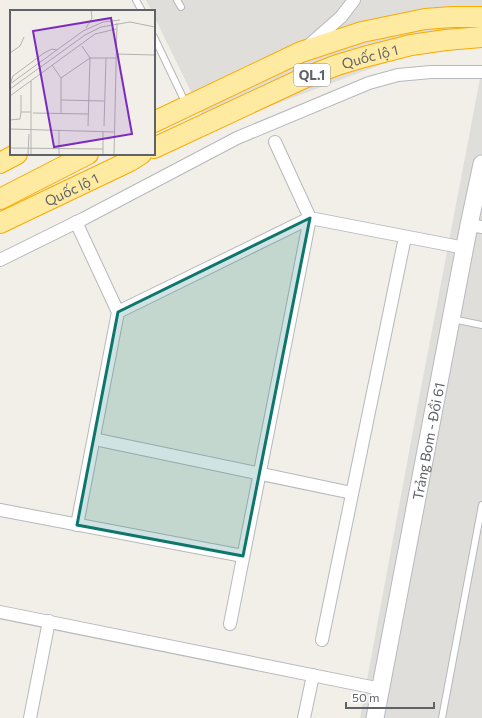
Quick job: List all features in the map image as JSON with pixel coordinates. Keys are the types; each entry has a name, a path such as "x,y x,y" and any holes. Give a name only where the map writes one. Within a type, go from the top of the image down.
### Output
{"highway":[{"name":"Quốc lộ 1","path":"155,122 301,52 362,32 425,19 482,17"},
{"name":"Quốc lộ 1","path":"155,148 304,78 336,65 411,45 482,37"},
{"path":"0,163 15,155"},
{"name":"Quốc lộ 1","path":"0,199 86,155"},
{"name":"Quốc lộ 1","path":"0,223 133,156"},
{"path":"0,237 27,224 53,197"}],"main road":[{"name":"Trảng Bom - Đồi 61","path":"375,718 465,248 476,226 482,164"}],"street":[{"path":"301,52 341,17 354,0"},
{"path":"0,260 237,138 369,83 398,75 431,72 482,72"},
{"path":"230,624 310,218 275,142"},
{"path":"118,312 310,218 465,248"},
{"path":"76,222 118,312 77,525"},
{"path":"322,640 406,236"},
{"path":"94,439 352,493"},
{"path":"0,510 243,556"},
{"path":"0,612 381,689"},
{"path":"30,718 49,622"},
{"path":"304,718 313,675"}],"lane":[{"path":"136,0 141,10"},
{"path":"177,0 181,7"},
{"path":"155,39 187,106"},
{"path":"452,319 482,325"},
{"path":"442,718 479,537 482,505"}],"highlighted area":[{"path":"310,218 243,556 77,525 118,312"}],"shaded area":[{"path":"146,0 482,0 482,43 417,51 209,129 155,18 155,10 151,10"},
{"path":"482,68 482,718 360,718 414,425"}]}
